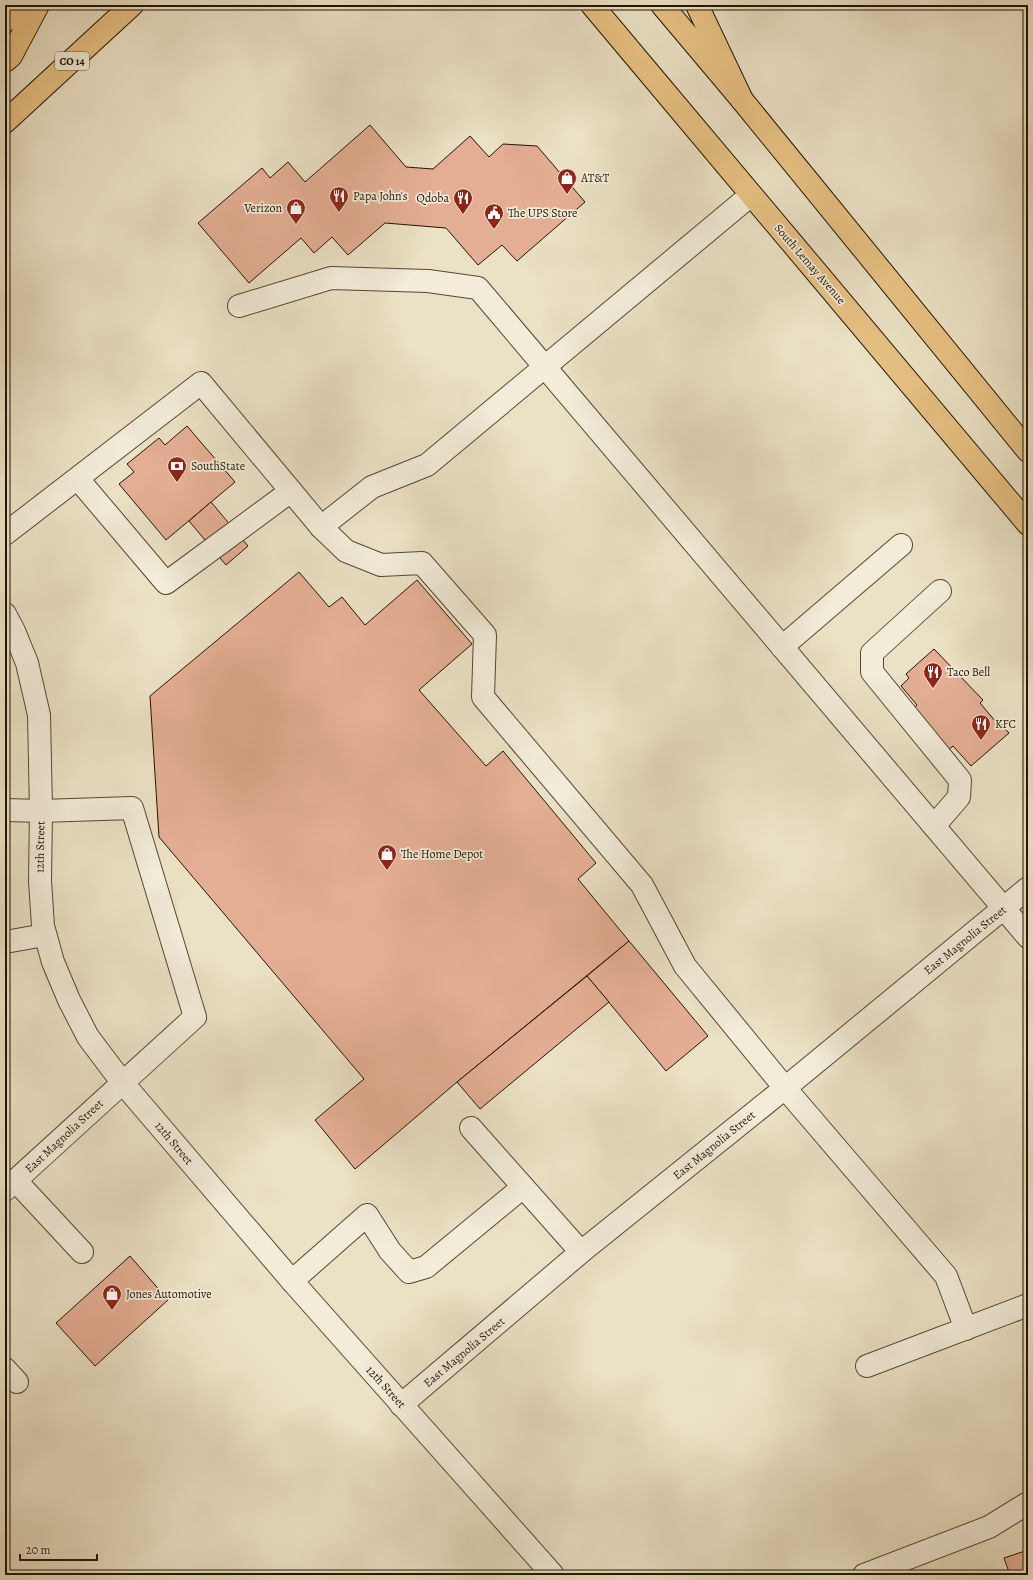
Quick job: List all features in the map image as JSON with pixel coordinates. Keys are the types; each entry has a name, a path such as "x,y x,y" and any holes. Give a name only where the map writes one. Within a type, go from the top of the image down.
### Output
{"main road":[{"path":"5,21 23,5"},
{"path":"5,61 11,56 38,5"},
{"name":"CO 14","path":"5,122 132,5"},
{"path":"103,32 148,5"},
{"name":"South Lemay Avenue","path":"592,5 1028,524"},
{"path":"662,5 742,100 1028,451"},
{"path":"697,5 742,100"}],"street":[{"path":"321,527 372,487 427,465 751,195"},
{"path":"239,306 331,278 428,281 478,288 1028,937"},
{"path":"5,534 201,383 321,527 346,551 381,565 422,563 485,635 483,697 642,885 685,966 785,1088 946,1276 966,1329"},
{"path":"78,478 166,583 291,491"},
{"path":"782,647 901,545"},
{"path":"934,826 959,796 960,780 872,672 872,653 940,591"},
{"name":"12th Street","path":"5,614 14,631 27,663 39,715 41,811 40,882 43,926 53,962 68,1000 88,1037 122,1082 292,1281 553,1575"},
{"name":"East Magnolia Street","path":"10,1185 195,1017 132,808 41,811"},
{"path":"5,810 41,811"},
{"name":"East Magnolia Street","path":"401,1405 581,1252 785,1088 1028,888"},
{"path":"5,942 46,935"},
{"path":"471,1128 581,1252"},
{"path":"10,1185 82,1252"},
{"path":"292,1281 367,1215 390,1251 409,1272 426,1267 523,1187"},
{"path":"867,1366 1028,1305"},
{"path":"864,1575 989,1527 1028,1503"}],"building":[{"path":"370,125 406,167 433,169 470,136 489,157 503,144 537,146 585,202 517,261 502,245 478,265 446,228 385,223 348,255 332,237 314,253 301,238 249,283 198,223 262,168 270,178 288,162 305,182"},
{"name":"SouthState","path":"187,426 235,482 166,540 119,484 134,472 127,464 159,438 165,445"},
{"path":"211,502 248,546 226,565 189,521"},
{"name":"The Home Depot","path":"299,572 329,607 342,597 365,625 417,580 472,644 419,690 486,766 503,751 596,863 578,879 629,941 457,1082 355,1169 315,1120 364,1079 159,837 150,696"},
{"path":"934,649 983,700 980,703 996,722 998,721 1009,733 971,766 953,746 946,752 910,711 917,705 901,686 909,678 906,674"},
{"path":"629,941 708,1036 666,1071 587,976"},
{"path":"587,976 609,1002 480,1109 457,1082"},
{"name":"Jones Automotive","path":"130,1256 168,1300 95,1366 56,1323"},
{"path":"1028,1550 1028,1575 1010,1575 1004,1558"}],"place":[{"name":"AT&T","path":"567,195"},
{"name":"Papa John's","path":"339,213"},
{"name":"Qdoba","path":"463,215"},
{"name":"Verizon","path":"296,225"},
{"name":"The UPS Store","path":"494,230"},
{"name":"SouthState","path":"177,483"},
{"name":"Taco Bell","path":"933,689"},
{"name":"KFC","path":"981,741"},
{"name":"The Home Depot","path":"387,871"},
{"name":"Jones Automotive","path":"112,1311"}]}
